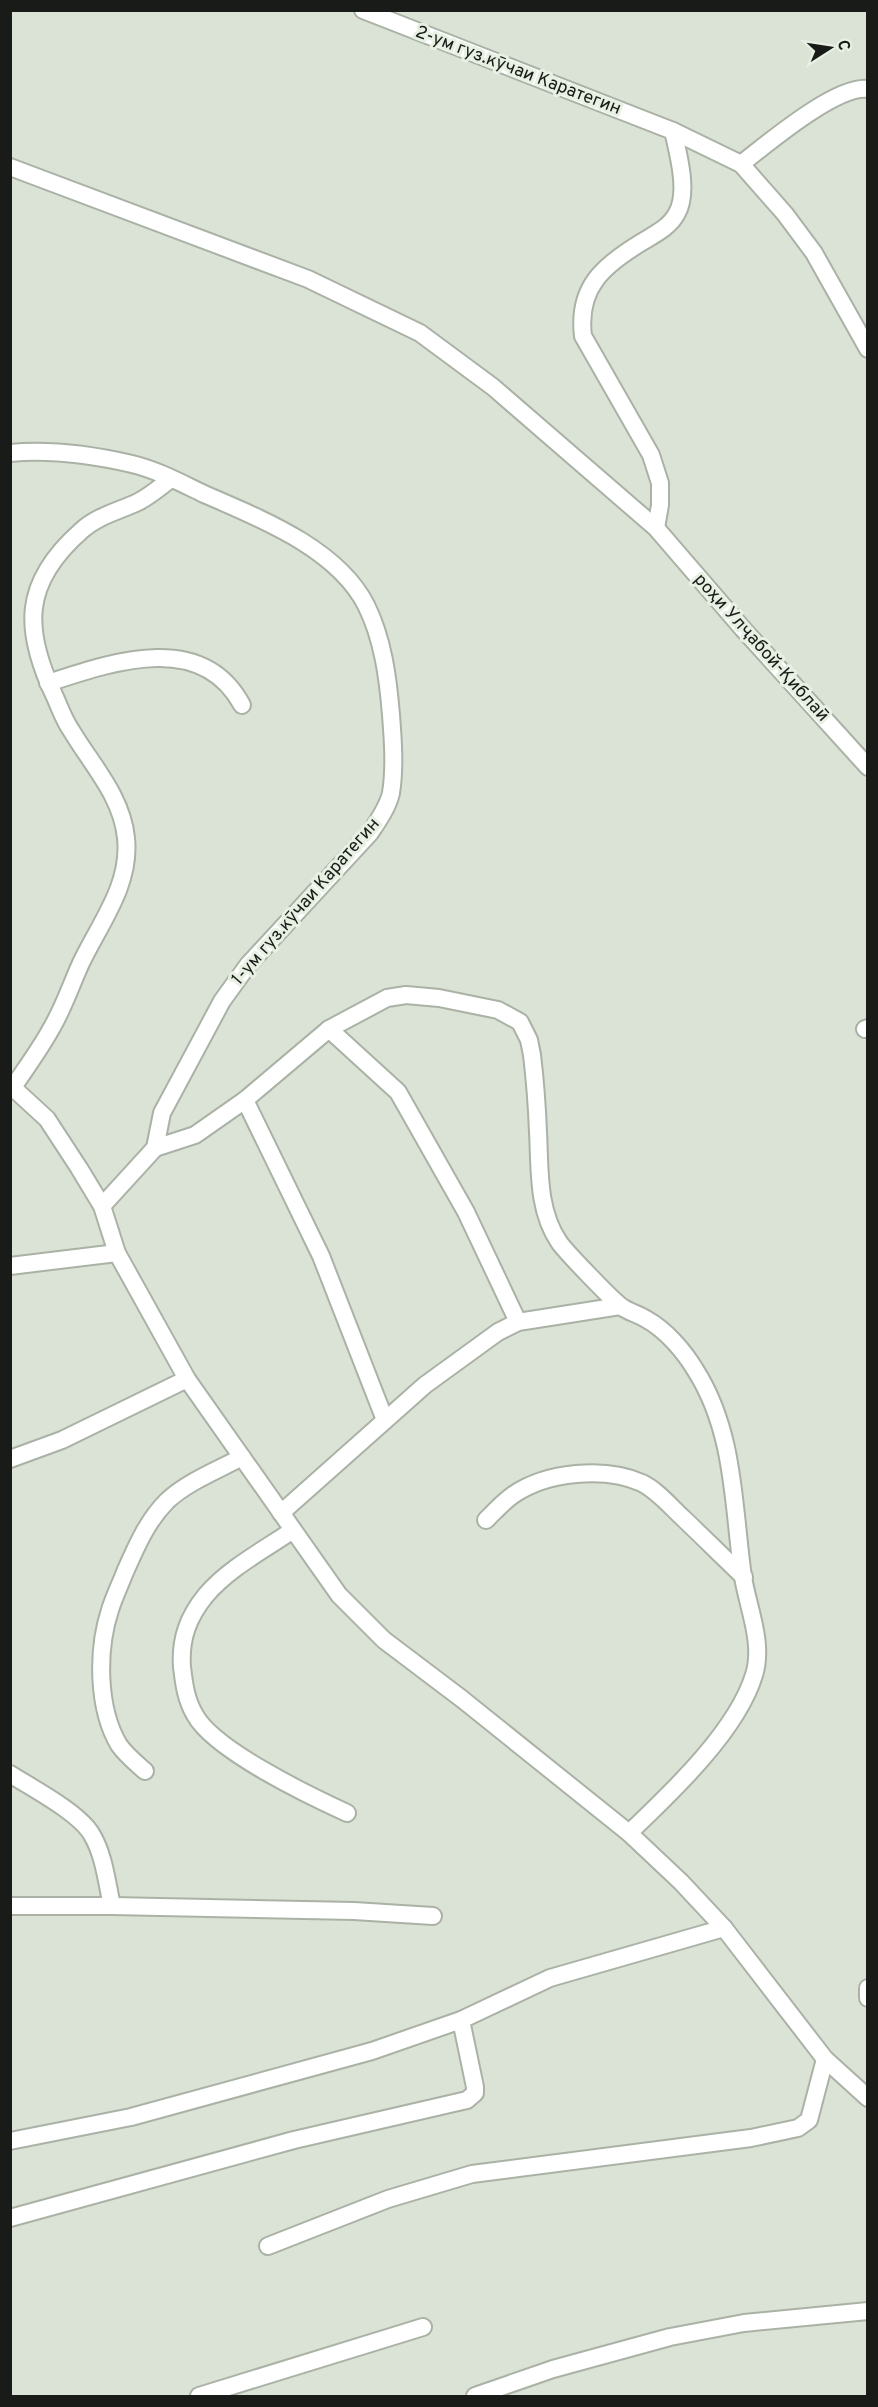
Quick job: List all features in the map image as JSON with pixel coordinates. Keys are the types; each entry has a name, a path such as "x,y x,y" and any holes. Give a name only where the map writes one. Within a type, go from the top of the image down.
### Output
{"street":[{"name":"2-ум гуз.кӯчаи Каратегин","path":"363,10 673,131 741,164 785,214 814,253 867,349"},
{"path":"741,164 825,103 848,91 867,89"},
{"path":"656,528 660,505 660,483 651,455 583,336 580,315 595,279 622,254 664,229 678,212 682,188 673,131"},
{"name":"роҳи Улҷабой-Қиблаӣ","path":"10,167 308,279 420,333 493,387 656,528 742,629 867,767"},
{"name":"1-ум гуз.кӯчаи Каратегин","path":"10,453 27,451 79,455 135,465 288,532 327,559 350,583 366,604 382,648 388,681 392,766 391,794 382,814 370,833 248,965 222,1001 162,1113 155,1148"},
{"path":"171,479 150,496 99,519 83,529 45,575 35,601 32,623 36,650 48,683 70,729 116,801 124,825 126,857 122,880 113,902 52,1028 12,1085 47,1119 102,1206 117,1253 187,1379 339,1595 384,1640 455,1693 628,1833 681,1882 724,1928 825,2059 867,2097"},
{"path":"48,683 119,661 143,658 179,660 211,669 234,688 242,705"},
{"path":"102,1206 155,1148 195,1135 245,1100 330,1029 387,998 406,995 481,1005 498,1010 520,1022 529,1040 532,1055 542,1192 551,1225 559,1242 620,1306 646,1319 666,1334 696,1370 711,1402 724,1438 734,1486 744,1577 757,1648 754,1676 723,1736 628,1833"},
{"path":"330,1029 398,1092 466,1212 518,1322"},
{"path":"245,1100 321,1256 385,1420"},
{"path":"10,1266 117,1253"},
{"path":"281,1513 425,1385 475,1348 518,1322 620,1306"},
{"path":"10,1459 62,1440 187,1379"},
{"path":"145,1771 119,1745 109,1723 102,1684 102,1663 110,1610 134,1550 148,1525 168,1500 187,1486 242,1457"},
{"path":"486,1520 512,1495 544,1480 568,1474 589,1473 621,1477 642,1484 661,1497 744,1577"},
{"path":"293,1530 222,1578 205,1596 186,1625 181,1651 187,1700 196,1718 214,1736 247,1759 310,1796 347,1813"},
{"path":"10,1774 54,1802 88,1828 97,1846 112,1906"},
{"path":"10,1906 354,1911 433,1916"},
{"path":"10,2141 131,2117 372,2051 462,2020 550,1978 724,1928"},
{"path":"867,1988 867,1998"},
{"path":"10,2218 283,2143 467,2100 475,2092 475,2087 462,2020"},
{"path":"268,2246 388,2199 472,2174 694,2145 798,2128 809,2120 825,2059"},
{"path":"475,2397 552,2369 670,2337 744,2323 867,2311"},
{"path":"199,2397 423,2327"}]}
